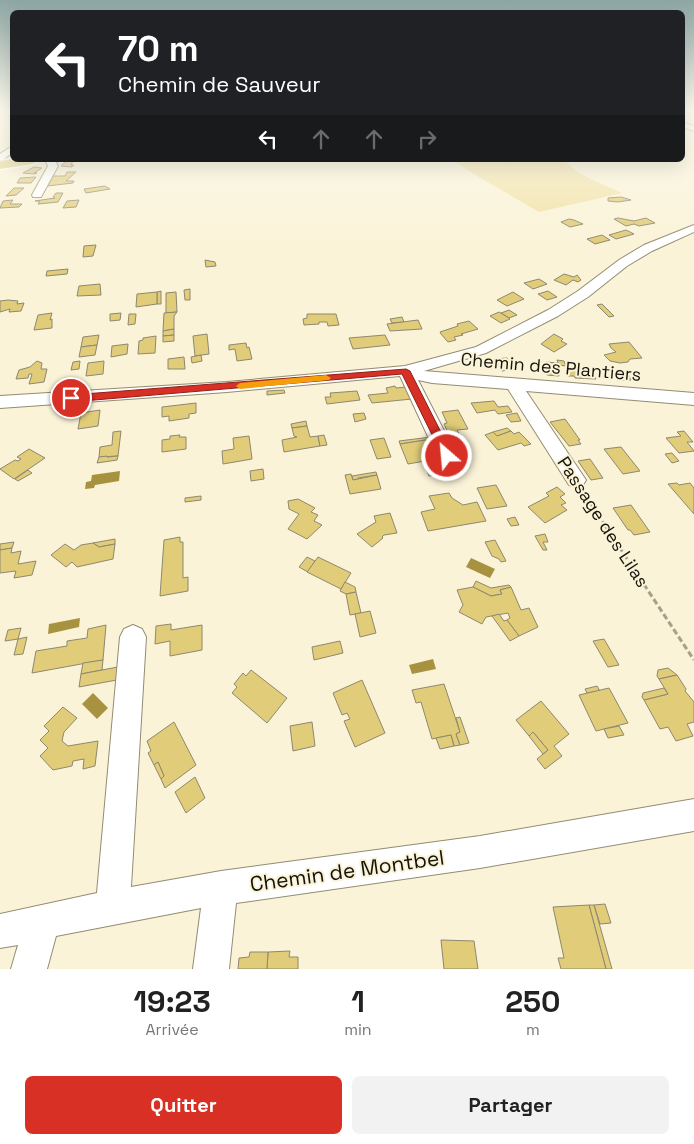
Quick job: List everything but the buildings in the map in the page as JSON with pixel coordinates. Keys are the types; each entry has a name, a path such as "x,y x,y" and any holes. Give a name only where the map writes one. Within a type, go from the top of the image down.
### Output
{"main road":[{"path":"0,165 19,162"}],"street":[{"path":"37,195 53,166 51,162"},
{"path":"0,402 198,389 406,371 481,350 553,313 583,294 623,262 648,248 694,228"},
{"path":"406,371 447,456"},
{"name":"Chemin des Plantiers","path":"406,371 432,378 694,399"},
{"name":"Passage des Lilas","path":"513,384 576,480"},
{"path":"113,907 133,637"},
{"name":"Chemin de Montbel","path":"0,931 113,907 221,888 480,852 694,815"},
{"path":"211,969 221,888"},
{"path":"29,969 42,922"}],"path":[{"name":"Passage des Lilas","path":"576,480 694,660"}],"shaded area":[{"path":"456,162 566,162 583,175 622,193 539,212"},
{"path":"120,471 119,481 95,485 94,488 85,489 86,482 91,481 92,475"},
{"path":"471,558 495,569 490,578 466,567"},
{"path":"80,618 79,627 48,634 49,624"},
{"path":"433,659 436,669 412,674 409,665"},
{"path":"93,693 108,708 97,719 82,704"}],"slow traffic":[{"path":"240,386 326,378"}],"route":[{"path":"71,398 227,387 406,371 447,456"}]}
